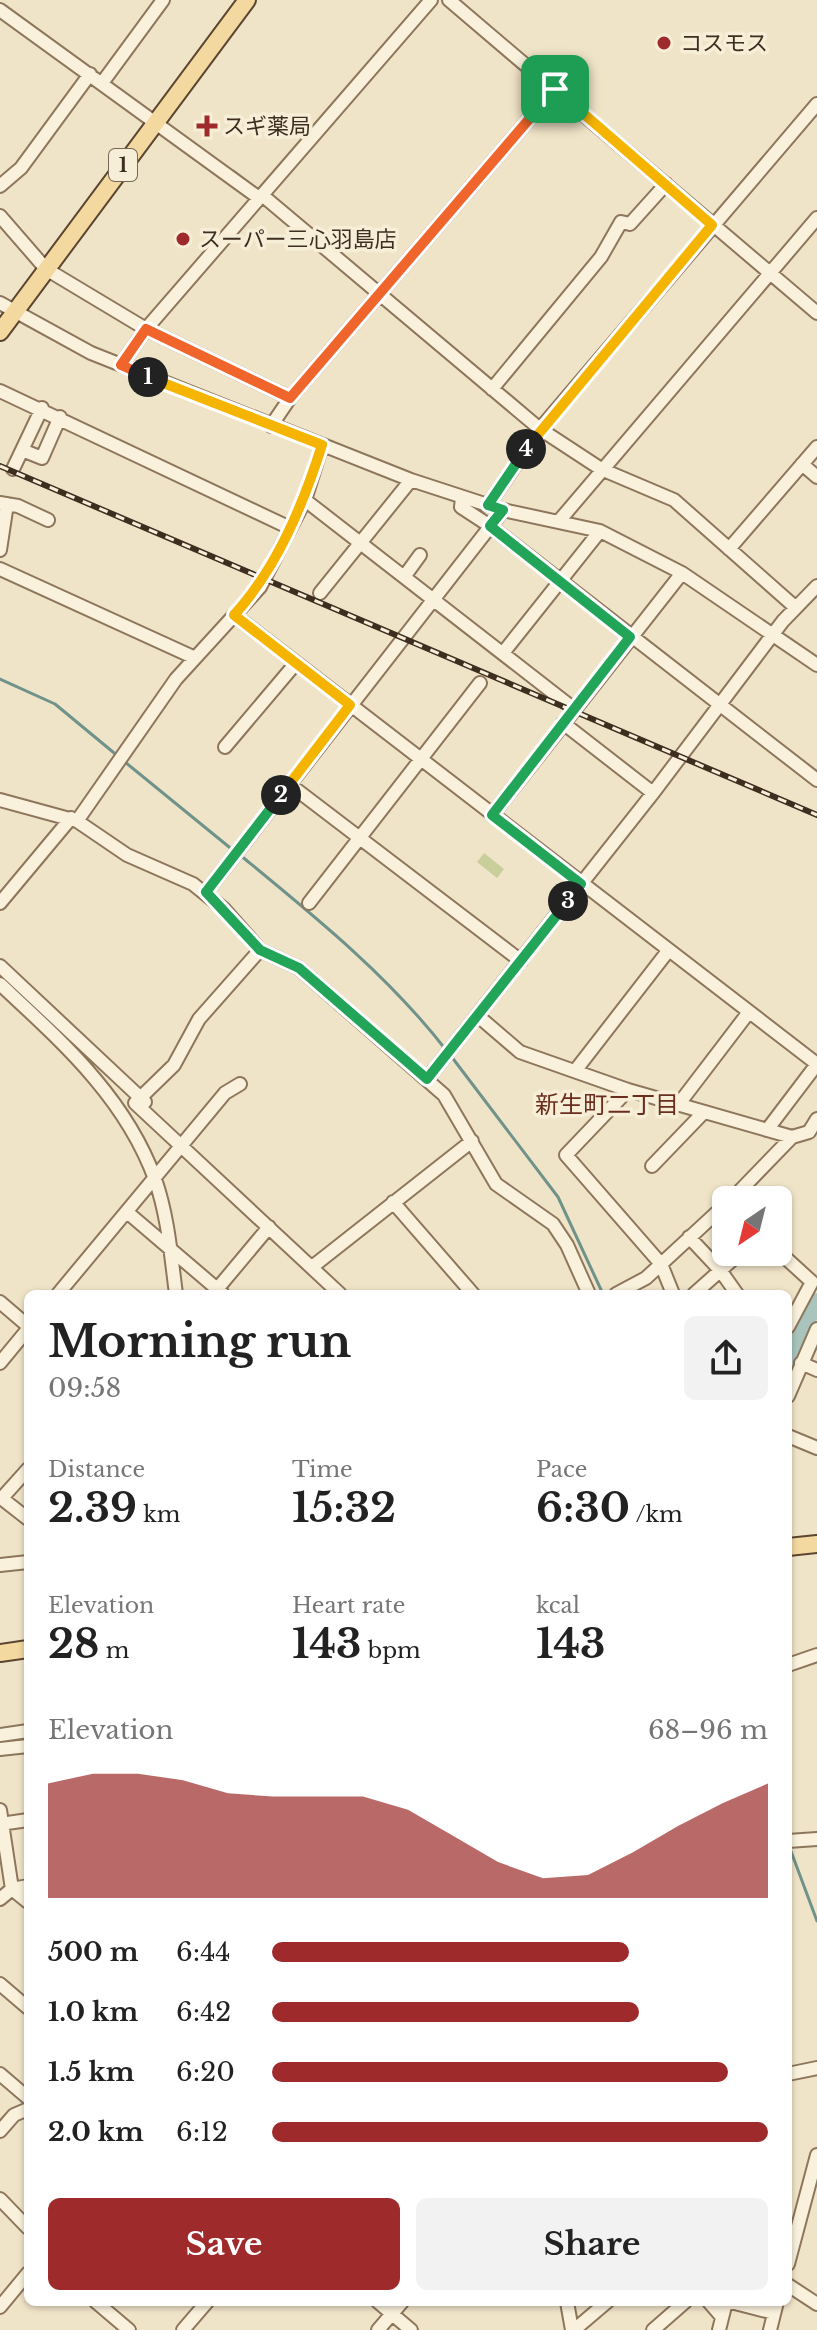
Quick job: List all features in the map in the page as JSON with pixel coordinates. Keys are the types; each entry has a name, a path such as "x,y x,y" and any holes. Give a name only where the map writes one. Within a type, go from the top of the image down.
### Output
{"main road":[{"name":"1","path":"0,332 7,308 46,269 247,0"},
{"path":"792,1547 817,1544"},
{"path":"0,1653 24,1650"}],"street":[{"path":"102,83 163,0"},
{"path":"121,365 146,329 431,0"},
{"path":"449,0 817,313"},
{"path":"0,10 260,197 540,429 601,469 674,500 795,607"},
{"path":"0,186 21,168 90,74"},
{"path":"271,426 290,398 555,89"},
{"path":"488,505 540,429 817,104"},
{"path":"492,389 601,257 621,222 630,224 666,184"},
{"path":"0,216 46,269 146,329 290,398"},
{"path":"559,521 817,218"},
{"path":"7,308 56,337 121,365 411,480 503,510 600,531 682,573 817,665"},
{"path":"0,391 42,408 288,527"},
{"path":"13,469 42,408"},
{"path":"22,450 42,458 60,417"},
{"path":"0,903 117,769 193,657 260,587 288,527 305,500 322,445"},
{"path":"729,549 817,447"},
{"path":"802,464 817,477"},
{"path":"320,593 411,480"},
{"path":"462,498 461,507 490,526 719,706 814,773"},
{"path":"305,500 574,709"},
{"path":"0,550 4,504 48,520"},
{"path":"206,892 503,510"},
{"path":"503,653 600,531"},
{"path":"404,577 420,555"},
{"path":"0,569 193,657"},
{"path":"492,815 682,573"},
{"path":"427,1079 795,607 817,586"},
{"path":"234,615 817,1064 767,1130"},
{"path":"225,747 296,663"},
{"path":"309,903 480,683"},
{"path":"563,723 653,793"},
{"path":"289,784 521,961"},
{"path":"0,800 74,820 127,855 206,892 260,950 299,968 444,1095 496,1184 553,1224 567,1245 587,1290"},
{"path":"140,1097 174,1065 199,1019 260,950"},
{"path":"575,1071 668,951"},
{"path":"0,966 140,1097 269,1227 315,1265"},
{"path":"0,984 89,1069 132,1131 155,1179 175,1290"},
{"path":"678,1105 749,1012"},
{"path":"478,1016 520,1052 628,1090 792,1137"},
{"path":"61,1290 225,1093 240,1084"},
{"path":"628,1090 566,1155 661,1264 671,1290"},
{"path":"652,1166 704,1112"},
{"path":"745,1186 792,1137 809,1132 817,1119"},
{"path":"315,1265 472,1141"},
{"path":"184,1143 315,1265 337,1290"},
{"path":"393,1202 470,1290"},
{"path":"127,1212 215,1290"},
{"path":"624,1290 646,1278 712,1216"},
{"path":"219,1290 269,1227"},
{"path":"689,1237 734,1290"},
{"path":"792,1264 812,1282 792,1320"},
{"path":"698,1290 725,1266"},
{"path":"0,1302 24,1324"},
{"path":"792,1386 817,1329"},
{"path":"0,1363 24,1333"},
{"path":"801,1363 817,1370"},
{"path":"792,1438 817,1448"},
{"path":"24,1473 1,1498 24,1516"},
{"path":"0,1565 24,1562"},
{"path":"792,1664 817,1655"},
{"path":"0,1735 24,1732"},
{"path":"0,1749 24,1746"},
{"path":"24,1820 1,1819 12,1889 24,1899"},
{"path":"793,1840 817,1839"},
{"path":"0,1899 12,1889 24,1887"},
{"path":"0,1984 24,2005"},
{"path":"792,2073 817,2068"},
{"path":"0,2074 24,2095"},
{"path":"0,2131 14,2115 24,2111"},
{"path":"792,2252 813,2189 817,2155"},
{"path":"0,2199 24,2224"},
{"path":"0,2307 24,2278"},
{"path":"792,2288 817,2304"},
{"path":"101,2306 129,2330"},
{"path":"183,2330 204,2306"},
{"path":"383,2306 411,2330"},
{"path":"378,2330 399,2306"},
{"path":"568,2306 573,2330 602,2306"},
{"path":"653,2330 680,2306"},
{"path":"770,2330 776,2308"}],"green space":[{"path":"484,853 504,869 497,878 477,862"}],"waterway":[{"path":"233,171 258,190"},
{"path":"0,679 55,704 119,757"},
{"path":"125,762 234,851"},
{"path":"240,855 375,971 446,1050"},
{"path":"451,1056 558,1197 601,1290"},
{"path":"792,1352 817,1301"},
{"path":"0,1742 24,1739"},
{"path":"792,1854 817,1921"}],"railway":[{"path":"0,466 817,815"}],"place":[{"name":"コスモス","path":"664,43"},
{"name":"スギ薬局","path":"207,126"},
{"name":"スーパー三心羽島店","path":"183,239"}],"district":[{"name":"新生町二丁目","path":"607,1105"}],"route":[{"path":"555,89 712,225 540,429 488,505 503,510 490,526 630,637 492,815 581,884 427,1079 299,968 260,950 206,892 350,705 234,615 260,587 288,527 305,500 322,445 121,365 146,329 290,398 555,89"}]}
